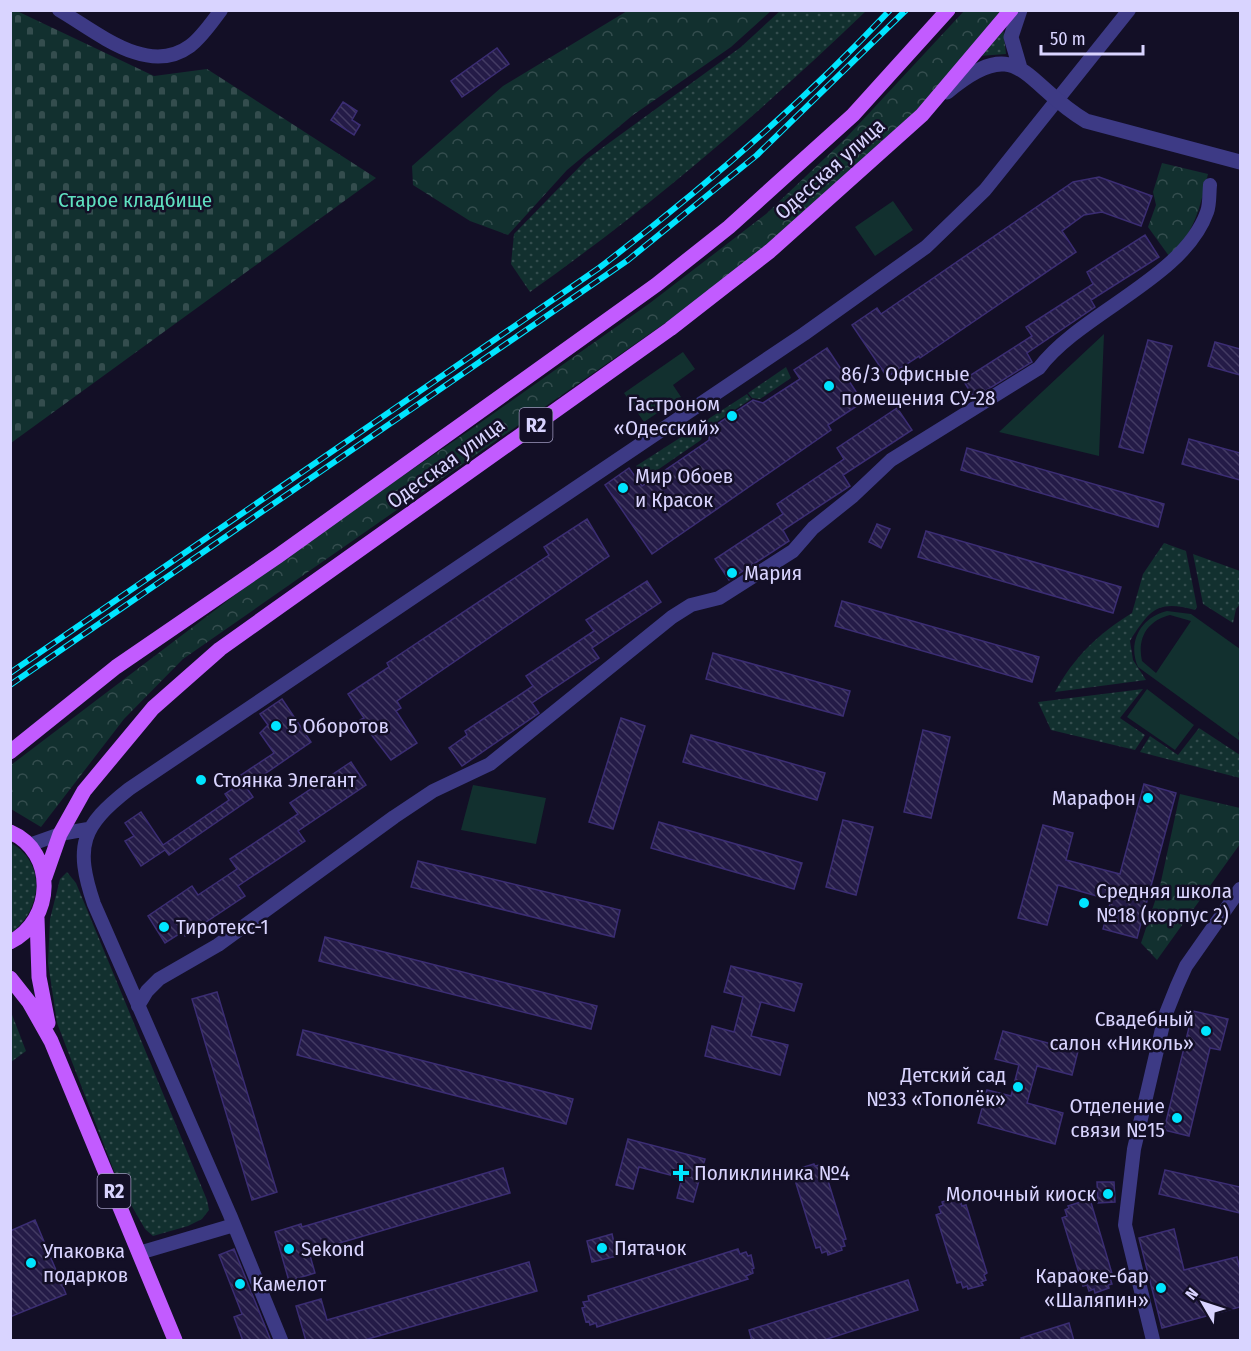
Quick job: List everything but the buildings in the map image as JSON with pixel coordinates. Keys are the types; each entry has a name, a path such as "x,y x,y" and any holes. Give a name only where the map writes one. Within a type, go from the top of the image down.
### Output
{"main road":[{"name":"Одесская улица","path":"10,752 116,667 278,556 684,264 729,227 853,115 948,10"},
{"name":"Одесская улица","path":"45,877 60,834 71,811 153,708 194,670 670,329 770,251 922,115 1011,10"},
{"path":"10,832 29,845 39,860 45,877"},
{"name":"R2","path":"45,877 44,898 37,918 39,977 51,1041"},
{"path":"10,942 28,929 37,918"},
{"name":"R2","path":"10,978 39,1016 51,1041 175,1341"}],"street":[{"path":"59,10 132,51 158,58 170,57 192,45 221,10"},
{"path":"1020,10 1011,37 1020,68"},
{"path":"281,1341 234,1224 138,1006 87,883 84,859 88,829 105,808 129,789 804,334 926,247 985,190 1129,10"},
{"path":"922,115 958,82 982,66 999,63 1020,68 1086,121 1240,162"},
{"path":"138,1006 147,991 159,979 218,945 394,817 433,791 490,764 672,617 691,605 719,598 793,551 813,528 853,496 891,460 1039,368 1057,345 1111,309 1184,249 1207,211 1210,185"},
{"path":"29,845 60,834 88,829"},
{"path":"1153,1341 1125,1225 1134,1149 1165,1016 1177,986 1186,966 1240,890"},
{"path":"139,1253 234,1224"}],"green space":[{"name":"Старое кладбище","path":"11,10 154,76 207,69 376,178 11,443"},
{"path":"781,10 866,11 786,86 703,158 618,227 530,292 511,264 514,234 587,159 741,47"},
{"path":"627,11 771,11 731,47 633,115 567,170 508,235 470,221 413,185 412,166 503,86"},
{"path":"964,11 1005,11 915,114 769,244 701,298 183,659 124,719 41,827 11,809 11,765 297,548 650,303 766,214 845,139"},
{"path":"1003,27 1006,54 979,56"},
{"path":"1162,163 1208,174 1191,229 1169,256 1148,227 1156,205 1153,192"},
{"path":"893,201 913,230 875,256 855,227"},
{"path":"1104,334 1099,456 999,432"},
{"path":"683,352 695,369 673,385 681,397 644,422 624,393"},
{"path":"786,367 791,378 760,399 752,398 748,393"},
{"path":"747,394 751,399 706,429 702,423"},
{"path":"700,425 704,430 701,440 643,480 636,466"},
{"path":"1164,543 1186,551 1197,607 1195,610 1172,606 1163,607 1143,621 1130,641 1133,660 1146,680 1055,692 1070,668 1088,647 1108,629 1132,613 1143,574"},
{"path":"1193,554 1240,571 1240,604 1236,609 1233,623 1203,604"},
{"path":"1167,611 1191,614 1240,649 1240,730 1238,733 1240,741 1138,667 1134,649 1135,640 1143,625 1158,614","holes":["1170,615 1191,621 1156,673 1142,661 1143,638 1155,621"]},
{"path":"1143,689 1120,718 1145,735 1135,750 1051,730 1038,702"},
{"path":"1147,689 1194,725 1175,750 1127,717"},
{"path":"1199,728 1240,755 1240,778 1140,752 1150,736 1178,755"},
{"path":"473,785 546,798 536,844 461,830"},
{"path":"1180,794 1240,808 1240,844 1157,960 1141,943 1160,886"},
{"path":"11,843 23,852 31,863 36,888 29,913 11,933"},
{"path":"67,872 76,883 207,1200 209,1210 202,1219 188,1226 153,1236 145,1229 119,1184 57,1023 48,963 50,919 60,879"},
{"path":"11,1012 26,1051 10,1062"}],"railway":[{"path":"10,673 599,268 750,145 786,113 890,10"},
{"path":"10,685 628,260 757,155 906,10"}],"place":[{"name":"86/3 Офисные помещения СУ-28","path":"829,386"},
{"name":"Гастроном «Одесский»","path":"732,416"},
{"name":"Мир Обоев и Красок","path":"623,488"},
{"name":"Мария","path":"732,573"},
{"name":"5 Оборотов","path":"276,726"},
{"name":"Стоянка Элегант","path":"201,780"},
{"name":"Марафон","path":"1148,798"},
{"name":"Средняя школа №18 (корпус 2)","path":"1084,903"},
{"name":"Тиротекс-1","path":"164,927"},
{"name":"Свадебный салон «Николь»","path":"1206,1031"},
{"name":"Детский сад №33 «Тополёк»","path":"1018,1087"},
{"name":"Отделение связи №15","path":"1177,1118"},
{"name":"Поликлиника №4","path":"681,1173"},
{"name":"Молочный киоск","path":"1108,1194"},
{"name":"Пятачок","path":"602,1248"},
{"name":"Sekond","path":"289,1249"},
{"name":"Упаковка подарков","path":"31,1263"},
{"name":"Камелот","path":"240,1284"},
{"name":"Караоке-бар «Шаляпин»","path":"1161,1288"}]}
